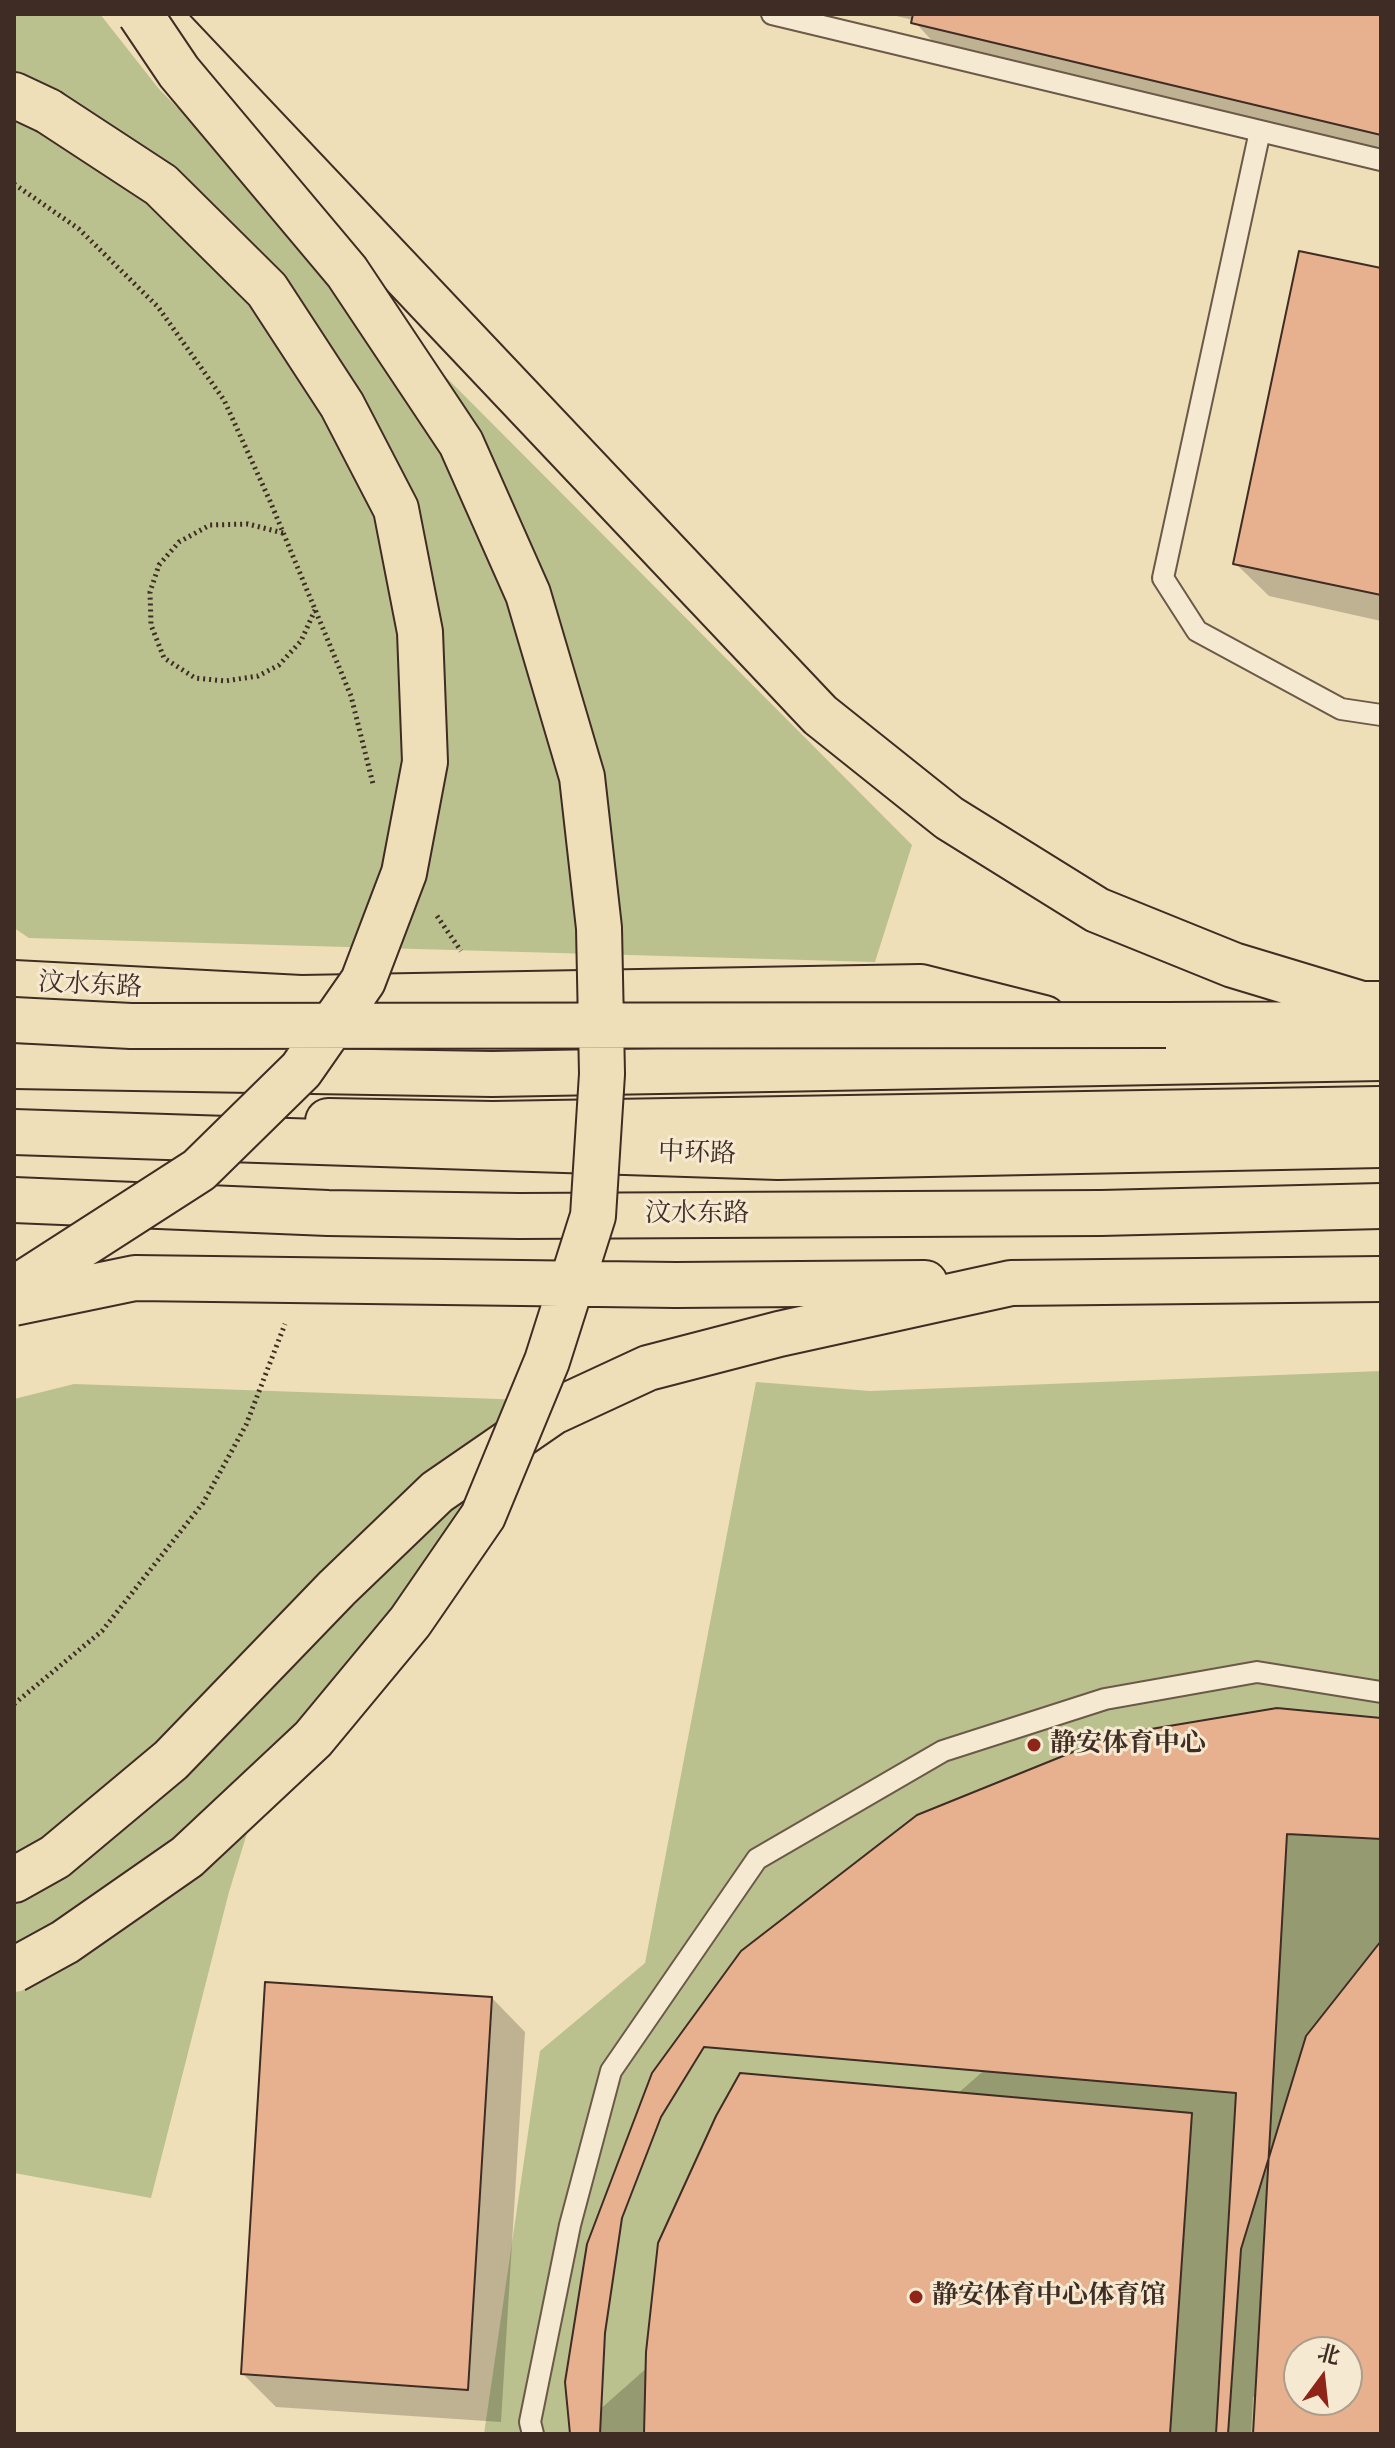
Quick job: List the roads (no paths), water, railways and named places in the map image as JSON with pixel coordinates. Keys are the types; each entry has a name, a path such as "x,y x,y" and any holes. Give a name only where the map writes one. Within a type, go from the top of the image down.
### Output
{"main road":[{"path":"14,1970 65,1942 187,1857 313,1739 410,1622 483,1516 547,1361 593,1216 602,1074 599,928 582,777 528,594 461,443 347,272 179,72 140,14"},
{"path":"157,14 561,444 831,724 949,818 1097,910 1233,965 1362,1004 1381,1004"},
{"path":"14,95 48,111 161,185 267,290 342,405 396,509 420,632 425,762 404,873 363,981 301,1070 199,1170 14,1289"},
{"name":"汶水东路","path":"14,983 301,998 921,987 1213,1060"},
{"path":"14,1020 131,1026 1381,1024"},
{"name":"汶水东路","path":"14,1066 492,1074 1381,1058"},
{"path":"14,1115 493,1124 1381,1109"},
{"name":"中环路","path":"14,1132 778,1157 1381,1145"},
{"name":"汶水东路","path":"14,1200 328,1213 519,1216 1101,1213 1381,1206"},
{"path":"14,1303 135,1278 676,1285 1381,1279"},
{"path":"14,1880 55,1857 171,1760 337,1588 437,1492 553,1412 648,1368 779,1334 1011,1283"}],"lane":[{"path":"772,14 1381,160"},
{"path":"1260,131 1163,578 1197,631 1341,709 1381,715"},
{"path":"533,2434 530,2422 570,2225 611,2071 757,1859 943,1751 1105,1699 1257,1672 1381,1692"}],"place":[{"name":"静安体育中心","path":"1034,1745"},
{"name":"静安体育中心体育馆","path":"916,2297"}]}
